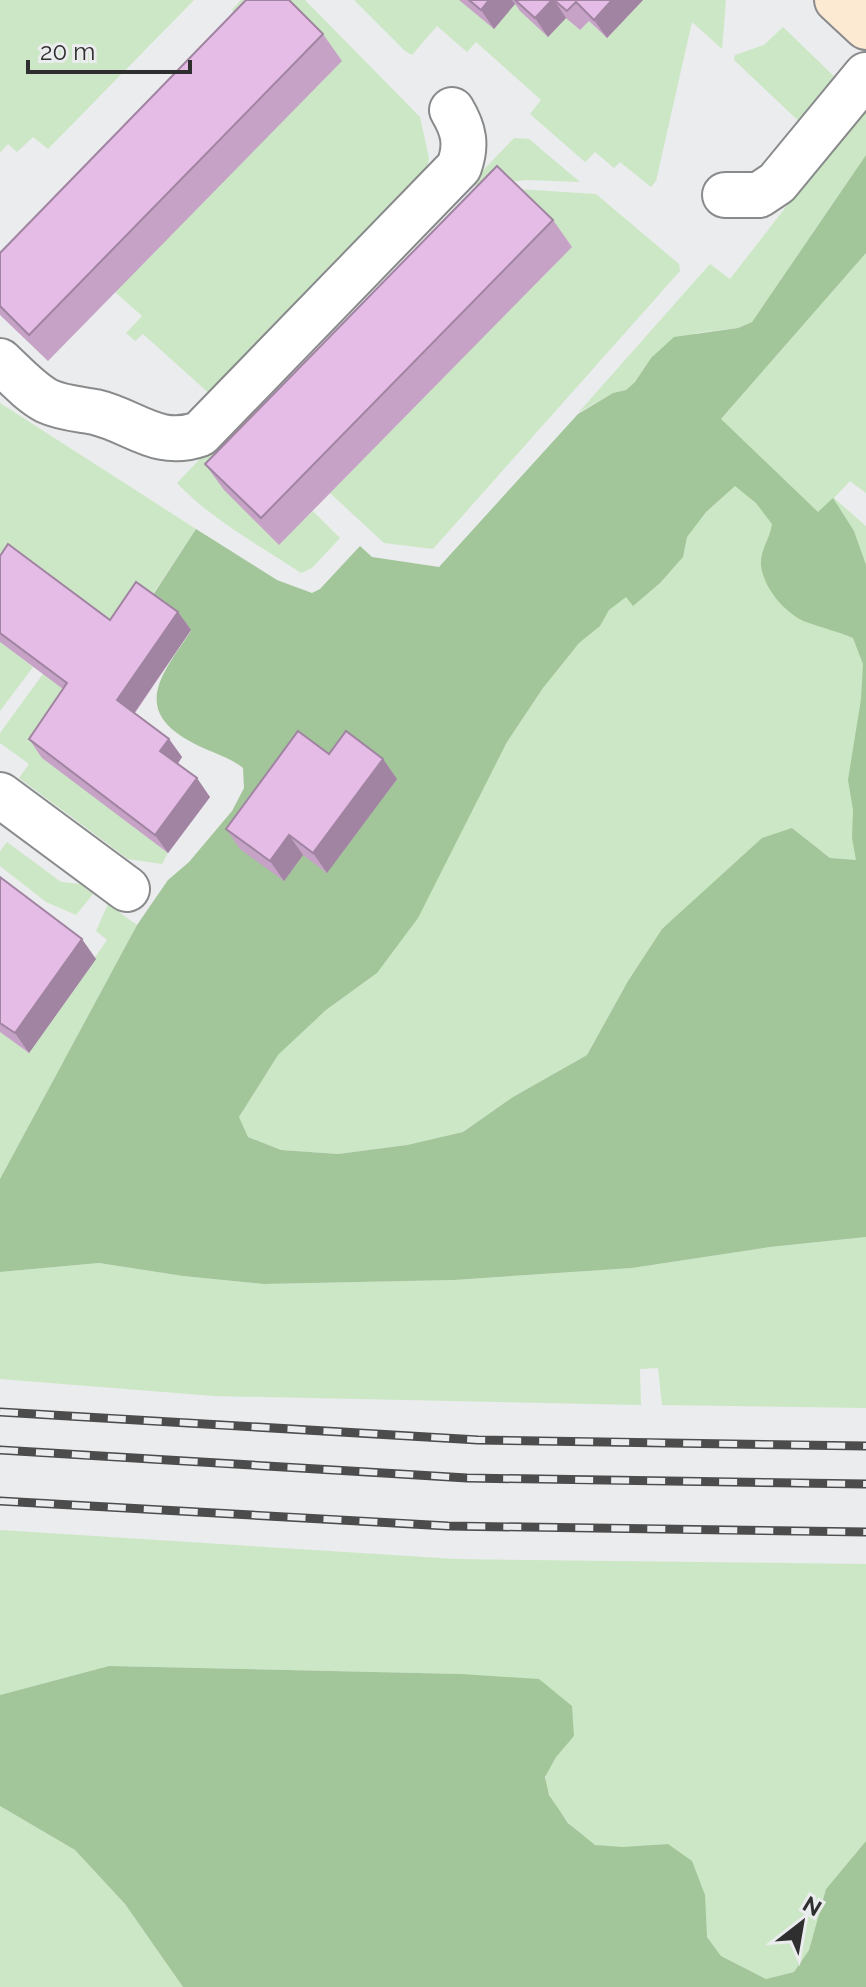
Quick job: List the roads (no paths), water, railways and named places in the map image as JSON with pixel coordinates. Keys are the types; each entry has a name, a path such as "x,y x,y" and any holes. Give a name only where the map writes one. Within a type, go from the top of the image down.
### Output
{"street":[{"path":"837,0 866,27"},
{"path":"725,195 759,195 777,183 795,165 866,75"},
{"path":"0,361 47,401 117,419 166,439 183,440 200,434 459,167 465,141 452,110"},
{"path":"0,795 127,889"}],"railway":[{"path":"0,1412 478,1440 866,1446"},
{"path":"0,1450 467,1478 866,1484"},
{"path":"0,1501 448,1526 866,1532"}]}
